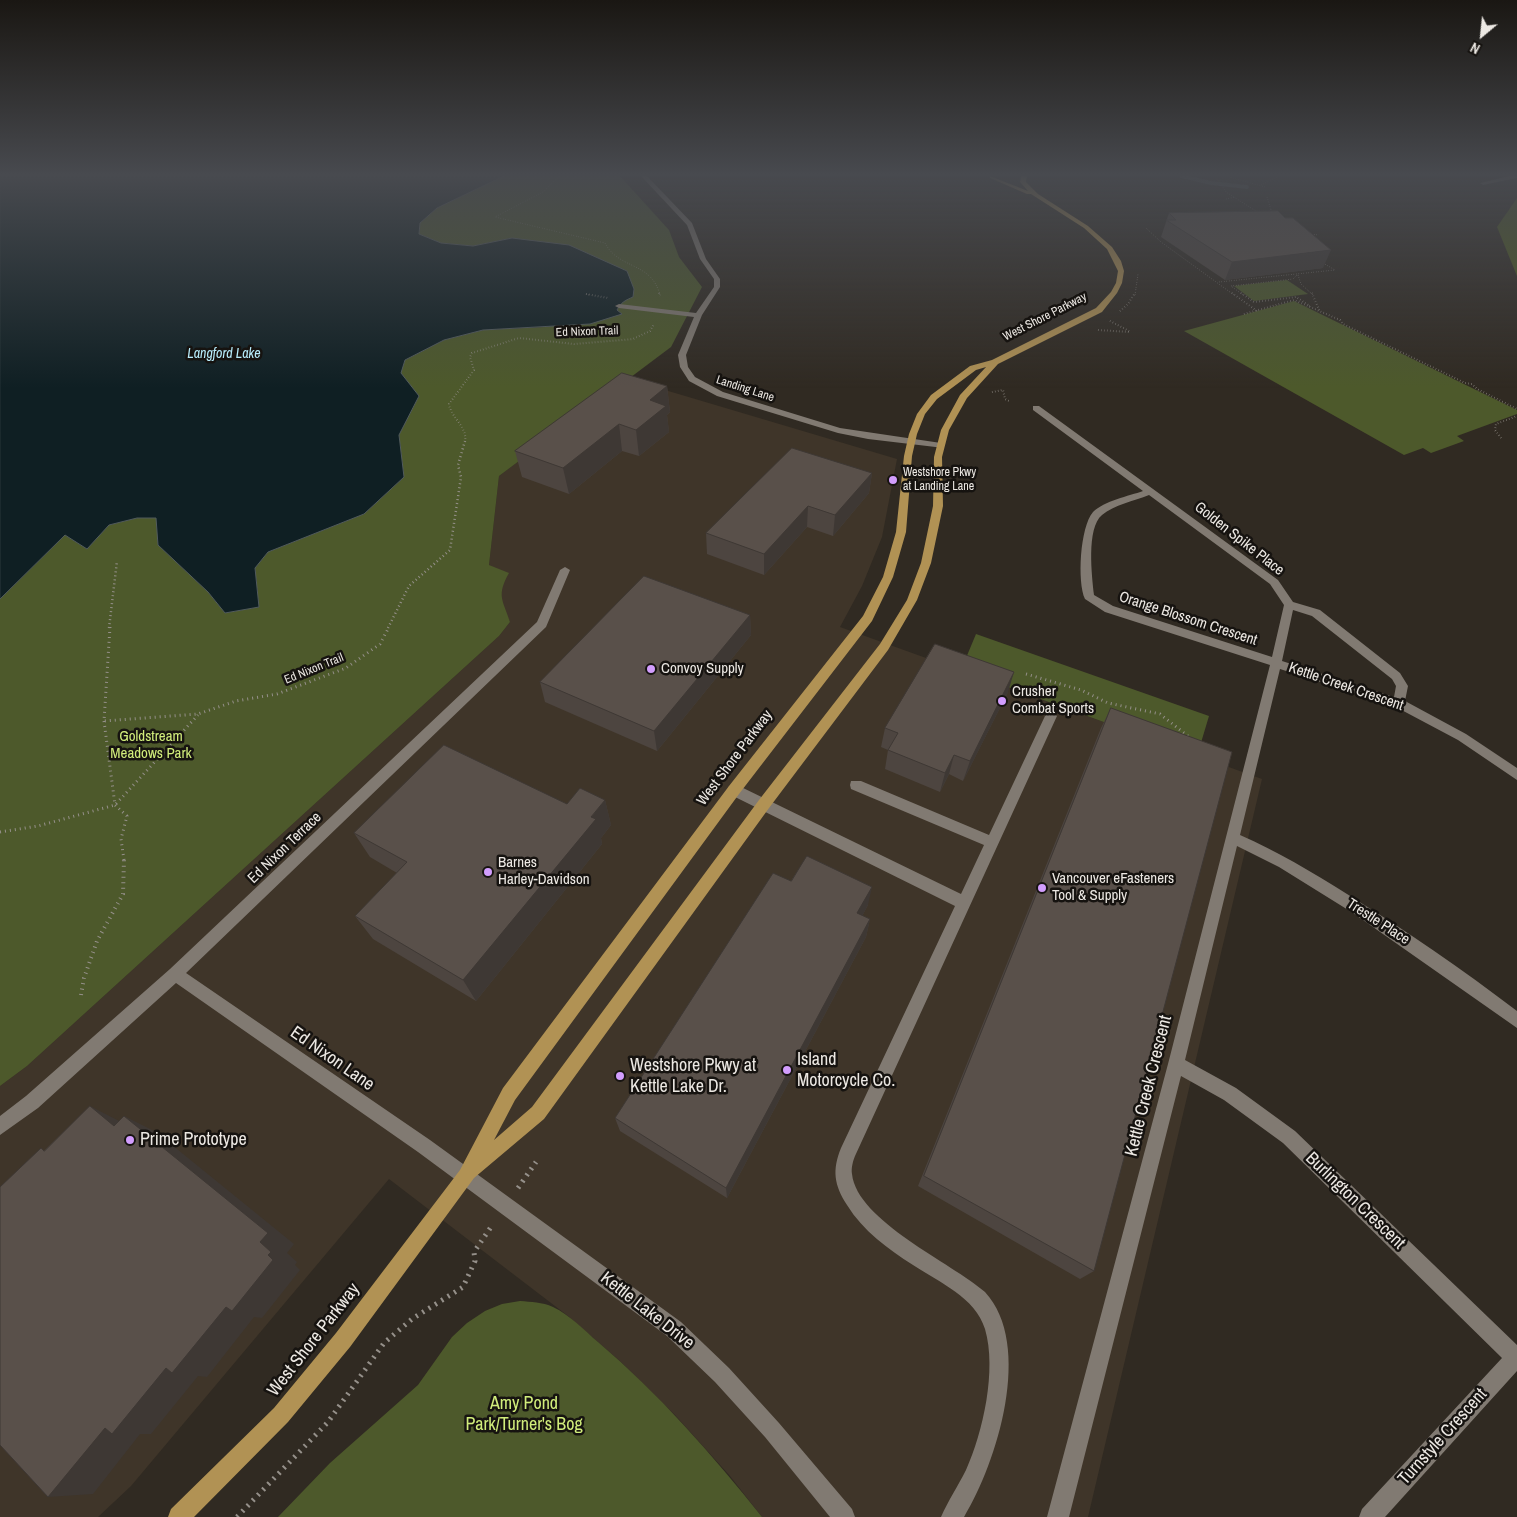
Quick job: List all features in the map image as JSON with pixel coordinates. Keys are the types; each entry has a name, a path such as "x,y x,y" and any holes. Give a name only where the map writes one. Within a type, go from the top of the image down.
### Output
{"main road":[{"name":"West Shore Parkway","path":"179,1517 282,1416 343,1340 466,1176 509,1094 734,790 868,618 888,577 901,532 911,442 921,414 934,398 973,368 995,362 1099,310 1114,293 1119,283 1120,271 1118,261 1107,247"},
{"name":"West Shore Parkway","path":"466,1176 538,1112 764,804 884,646 912,600 926,563 938,506 938,457 953,411 963,397 995,362"}],"street":[{"name":"Landing Lane","path":"698,247 703,259 717,279 717,287 698,314 682,355 684,367 692,380 720,394 838,430 941,446"},
{"path":"619,306 698,314"},
{"name":"Golden Spike Place","path":"1036,408 1274,582 1289,605"},
{"name":"Orange Blossom Crescent","path":"1151,491 1098,512 1090,524 1086,581 1089,597 1109,609 1276,663"},
{"name":"Ed Nixon Terrace","path":"0,1127 32,1102 175,974 542,624 565,570"},
{"path":"1289,605 1316,613 1396,676 1402,683 1403,689 1398,703"},
{"name":"Kettle Creek Crescent","path":"1058,1517 1176,1064 1289,605"},
{"name":"Kettle Creek Crescent","path":"1276,663 1398,703 1462,737 1517,775"},
{"path":"952,1517 961,1504 982,1458 992,1420 1000,1377 994,1330 986,1307 967,1290 905,1248 870,1220 851,1199 843,1175 846,1154 1051,716"},
{"path":"856,785 992,842"},
{"path":"734,790 964,903"},
{"name":"Trestle Place","path":"1232,837 1270,854 1359,909 1462,978 1517,1020"},
{"name":"Ed Nixon Lane","path":"175,974 466,1176"},
{"name":"Burlington Crescent","path":"1176,1064 1230,1094 1288,1136 1516,1358"},
{"name":"Kettle Lake Drive","path":"466,1176 674,1329 722,1375 766,1423 844,1517"},
{"name":"Turnstyle Crescent","path":"1370,1517 1516,1358"}],"path":[{"path":"606,247 607,252 614,257 632,263 658,283 664,311"},
{"path":"1171,247 1257,311"},
{"path":"1218,282 1335,270 1321,262"},
{"path":"1293,272 1298,275 1301,284 1314,294 1315,304 1322,312 1318,313"},
{"path":"1298,275 1293,279 1231,286 1254,302 1296,297 1310,306 1307,307"},
{"path":"1244,314 1294,300 1318,313 1340,320 1343,324 1465,383 1472,384 1477,389 1517,409"},
{"name":"Ed Nixon Trail","path":"104,721 198,714 236,701 277,694 346,668 380,644 409,586 450,550 456,499 462,477 458,465 466,439 460,423 450,410 449,404 474,370 470,356 472,353 519,338 567,344 633,339 650,331 664,311"},
{"path":"1095,330 1129,332"},
{"path":"1501,438 1496,432 1496,424 1517,416"},
{"path":"81,994 84,978 97,941 122,894 124,863 121,839 127,816 115,805 104,721 108,640 117,561"},
{"path":"1026,674 1081,690 1108,704 1160,714 1191,738"},
{"name":"Ed Nixon Trail","path":"115,805 198,714"},
{"path":"0,832 38,826 115,805"},
{"path":"237,1517 328,1422 384,1343 412,1319 463,1287 475,1261 474,1252"}],"shaded area":[{"path":"628,379 897,459 882,537 862,586 840,627 1262,779 1088,1517 762,1517 730,1476 675,1415 621,1362 568,1316 389,1179 131,1486 98,1517 0,1517 0,1086 27,1066 499,636 510,622 501,603 501,587 489,565 499,476"}],"green space":[{"name":"Goldstream Meadows Park","path":"546,247 675,247 679,257 702,287 671,347 499,476 489,565 509,573 503,587 502,598 510,622 499,636 27,1066 0,1086 0,599 65,535 87,549 109,525 137,518 157,518 158,545 208,592 225,613 259,607 255,568 268,552 364,514 404,477 399,435 419,396 400,373 405,360 444,340 483,330 545,327 621,313 617,310 623,301 627,271 601,261"},
{"path":"1505,247 1517,247 1517,276"},
{"path":"1287,280 1308,294 1254,301 1234,286"},
{"path":"1294,301 1517,410 1517,414 1457,436 1464,441 1431,453 1423,448 1404,455 1184,331"},
{"path":"976,634 1209,716 1197,756 961,670"},
{"name":"Amy Pond Park/Turner's Bog","path":"520,1301 545,1304 559,1310 577,1323 621,1362 684,1425 762,1517 278,1517 330,1463 418,1385 452,1337 467,1323 485,1311 502,1304"}],"water":[{"name":"Langford Lake","path":"0,247 573,247 627,271 634,289 633,297 624,302 617,310 622,314 590,324 483,330 444,340 405,360 401,373 419,396 399,435 404,477 364,514 268,552 255,568 259,607 225,613 208,592 158,545 156,518 137,518 109,525 87,549 65,535 0,599"}],"building":[{"path":"1208,247 1327,247 1331,250 1232,262"},
{"path":"622,373 667,386 650,400 666,406 636,430 619,424 563,468 515,451"},
{"path":"792,448 872,473 835,515 808,506 764,554 706,533"},
{"name":"Convoy Supply","path":"644,576 750,615 654,731 540,682"},
{"path":"935,644 1014,672 970,761 954,755 945,773 888,750 898,733 885,728"},
{"path":"1111,708 1232,752 1094,1271 924,1176"},
{"name":"Barnes Harley-Davidson","path":"444,745 567,804 580,788 605,800 591,817 596,819 463,980 355,916 407,862 354,833"},
{"path":"807,856 872,887 857,913 870,919 726,1188 615,1118 773,873 791,881"},
{"path":"90,1106 114,1126 124,1116 268,1233 260,1242 271,1252 268,1255 273,1260 232,1311 226,1307 172,1373 166,1368 112,1434 105,1428 48,1497 0,1445 0,1187 41,1148 44,1151"}],"place":[{"name":"Westshore Pkwy at Landing Lane","path":"893,480"},
{"name":"Convoy Supply","path":"651,669"},
{"name":"Crusher Combat Sports","path":"1002,701"},
{"name":"Barnes Harley-Davidson","path":"488,872"},
{"name":"Vancouver eFasteners Tool & Supply","path":"1042,888"},
{"name":"Island Motorcycle Co.","path":"787,1070"},
{"name":"Westshore Pkwy at Kettle Lake Dr.","path":"620,1076"},
{"name":"Prime Prototype","path":"130,1140"}]}
